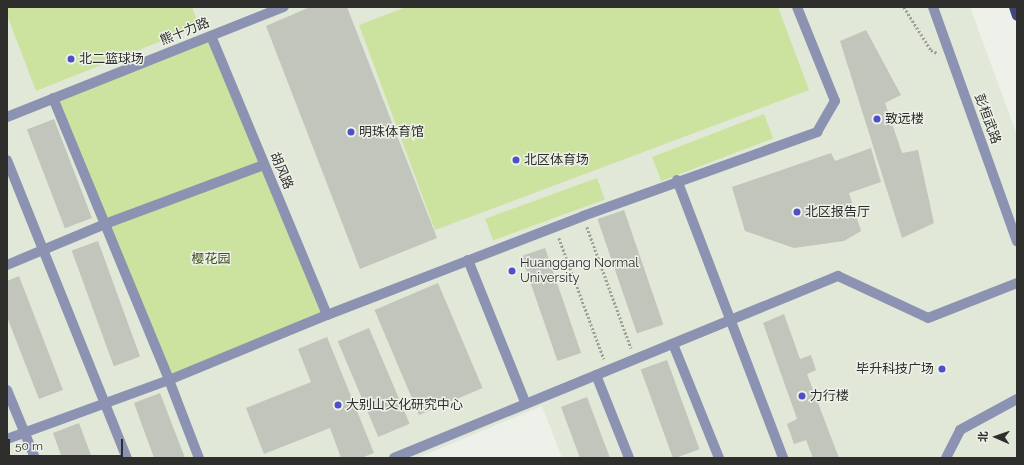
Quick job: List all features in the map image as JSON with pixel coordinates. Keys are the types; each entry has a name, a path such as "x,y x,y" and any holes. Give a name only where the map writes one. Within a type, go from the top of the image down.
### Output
{"main road":[{"path":"1014,7 1017,16"}],"street":[{"name":"熊十力路","path":"7,117 284,7"},
{"path":"7,440 169,380 327,315 582,216 677,180 817,132 835,101 797,7"},
{"name":"彭桓武路","path":"933,7 1017,241"},
{"name":"胡风路","path":"211,36 327,315"},
{"path":"54,98 169,380 199,458"},
{"path":"7,160 126,458"},
{"path":"7,266 105,224 264,165"},
{"path":"677,180 783,458"},
{"path":"468,260 526,404"},
{"path":"394,458 838,276 928,318 1017,283"},
{"path":"673,344 719,458"},
{"path":"596,376 629,458"},
{"path":"7,390 35,458"},
{"path":"946,458 960,430 1017,399"}],"path":[{"path":"904,7 931,50 953,64"},
{"path":"582,216 636,360"},
{"path":"555,227 608,370"}],"shaded area":[{"name":"Huanggang Normal University","path":"7,7 970,7 1017,135 1017,458 562,458 542,406 417,458 7,458"}],"green space":[{"name":"北二篮球场","path":"7,7 192,7 199,26 36,91 7,15"},
{"name":"北区体育场","path":"406,7 778,7 809,90 435,230 359,25"},
{"name":"樱花园","path":"211,36 329,314 173,380 55,102"},
{"path":"764,114 773,138 661,181 652,157"},
{"path":"597,178 605,200 493,240 485,219"}],"building":[{"name":"明珠体育馆","path":"310,7 347,7 437,238 360,269 266,26"},
{"name":"致远楼","path":"866,30 901,95 885,103 902,153 918,150 934,223 902,238 840,41"},
{"path":"54,119 92,218 65,228 27,129"},
{"name":"北区报告厅","path":"871,148 881,182 849,193 861,231 844,241 794,248 745,231 732,187 831,153 835,161"},
{"path":"624,210 663,324 637,334 598,219"},
{"path":"98,241 140,357 114,366 72,251"},
{"path":"545,248 581,353 558,361 521,256"},
{"path":"19,276 63,390 39,399 7,317 7,281"},
{"path":"438,283 483,388 419,415 374,310"},
{"name":"力行楼","path":"784,314 800,359 811,355 816,370 807,374 839,458 813,458 806,440 794,444 787,424 797,419 763,323"},
{"path":"369,328 410,424 378,437 338,341"},
{"path":"327,337 374,453 361,458 341,458 330,428 264,454 246,408 311,382 298,349"},
{"path":"667,360 699,449 673,458 641,370"},
{"path":"160,393 185,458 154,458 134,403"},
{"path":"587,397 610,458 580,458 561,407"},
{"path":"79,423 92,458 62,458 53,433"}],"place":[{"name":"北二篮球场","path":"71,59"},
{"name":"致远楼","path":"877,119"},
{"name":"明珠体育馆","path":"351,132"},
{"name":"北区体育场","path":"516,160"},
{"name":"北区报告厅","path":"797,212"},
{"name":"Huanggang Normal University","path":"512,271"},
{"name":"毕升科技广场","path":"942,369"},
{"name":"力行楼","path":"802,396"},
{"name":"大别山文化研究中心","path":"338,405"}]}
